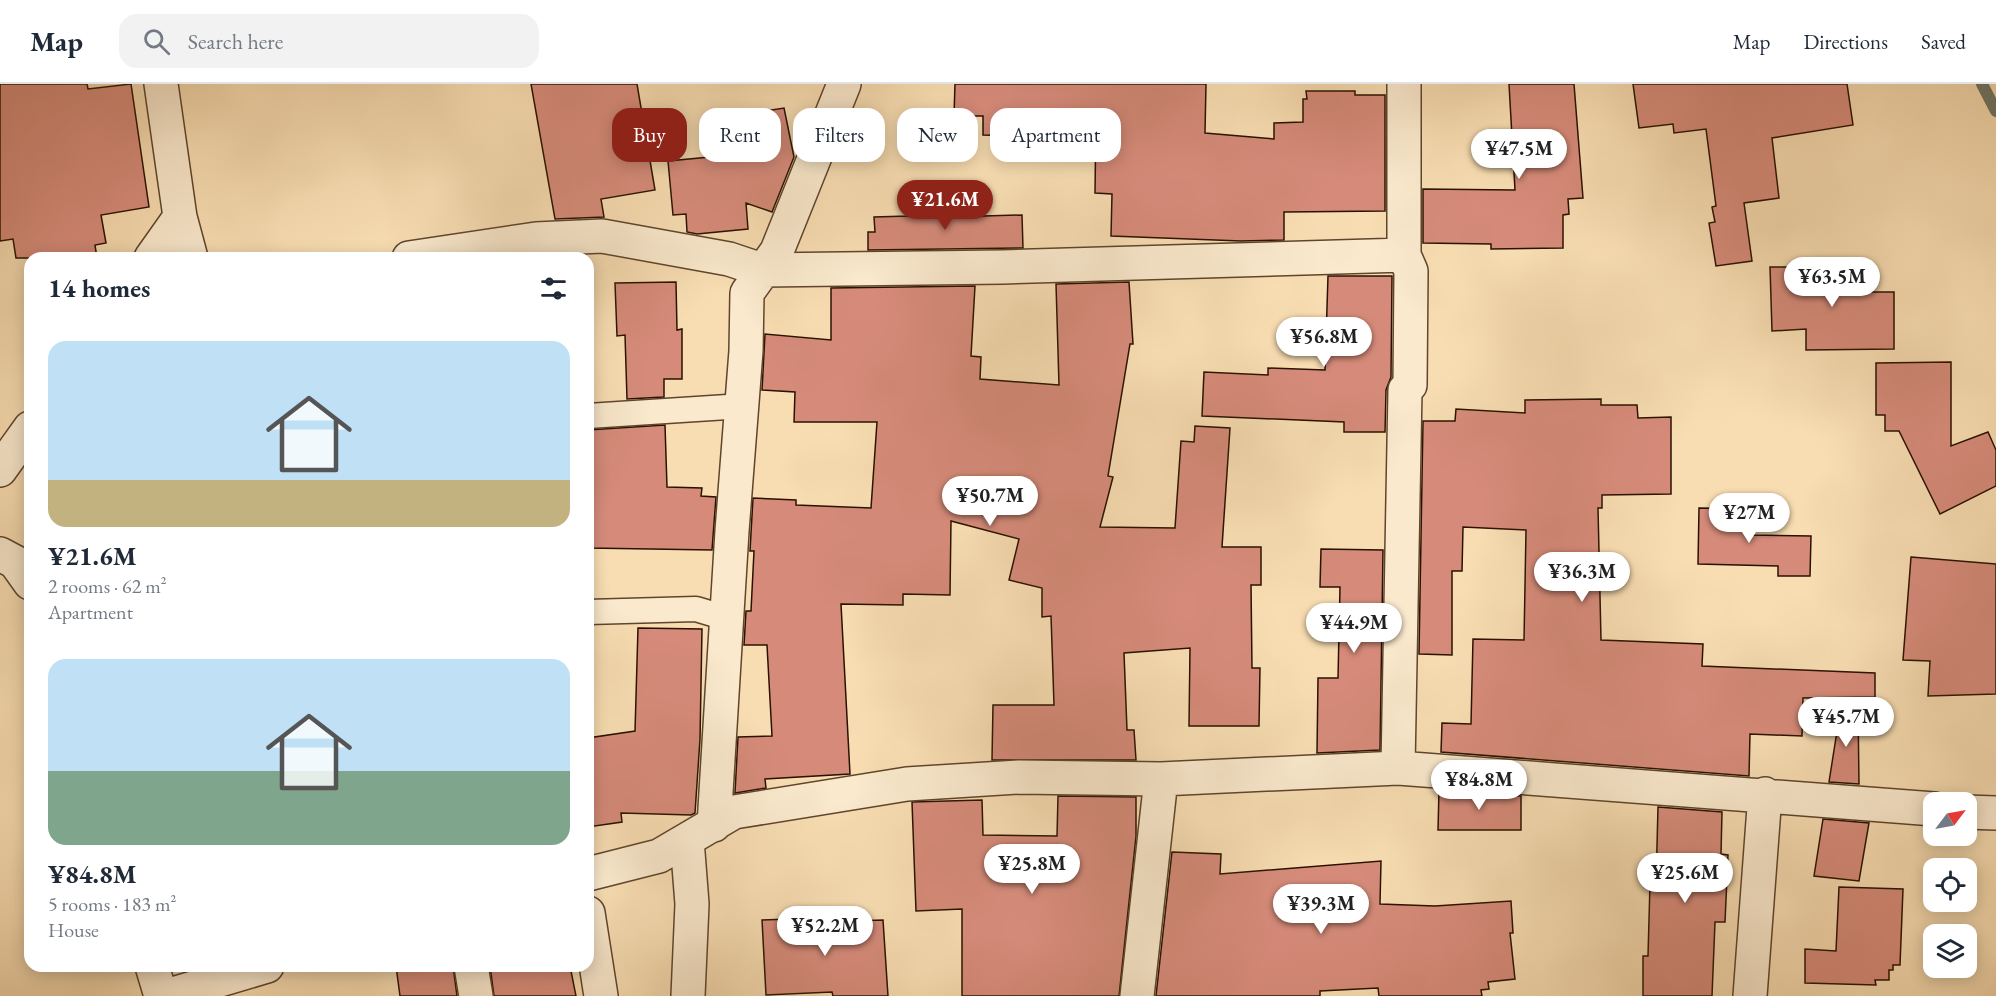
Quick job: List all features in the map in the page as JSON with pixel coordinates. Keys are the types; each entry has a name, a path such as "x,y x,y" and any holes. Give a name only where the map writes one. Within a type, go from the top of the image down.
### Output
{"street":[{"path":"160,84 180,217 189,252"},
{"path":"688,996 692,904 726,618 743,406 747,293 777,251 844,84"},
{"path":"1398,768 1405,390 1410,385 1411,271 1404,255 1404,84"},
{"path":"155,252 180,217"},
{"path":"449,252 536,239 602,236 729,259 762,270 992,267 1404,255"},
{"path":"0,470 24,436"},
{"path":"0,554 15,562 24,572"},
{"path":"594,872 659,856 734,812 907,784 1019,777 1161,778 1398,768 1765,794 1923,808"},
{"path":"1137,996 1161,778"},
{"path":"1749,996 1765,794"},
{"path":"1977,812 1996,813"},
{"path":"594,951 601,996"},
{"path":"154,972 163,996 246,972"},
{"path":"472,972 476,996"}],"lane":[{"path":"594,416 743,406"},
{"path":"594,612 696,609 726,618"}],"building":[{"path":"0,84 87,84 88,89 131,84 149,207 101,215 106,243 95,245 96,252 24,252 24,258 16,258 13,239 0,241"},
{"path":"531,84 637,84 641,108 612,108 612,162 650,162 655,190 601,199 604,217 555,219"},
{"path":"955,84 1206,84 1205,133 1274,139 1274,123 1303,122 1303,99 1307,99 1306,91 1355,91 1355,95 1385,95 1385,211 1284,212 1284,240 1241,241 1111,236 1112,194 1095,193 1095,162 1121,162 1121,108 990,108 990,135 983,135 983,116 978,116 978,108 954,108"},
{"path":"1509,84 1574,84 1583,198 1568,199 1569,214 1563,215 1563,248 1491,249 1491,244 1423,243 1423,189 1515,190"},
{"path":"1633,84 1847,84 1853,125 1772,138 1779,198 1744,203 1752,261 1716,266 1709,223 1715,222 1712,207 1716,206 1706,129 1674,133 1673,124 1639,128"},
{"path":"781,108 784,108 793,160 772,212 746,203 748,229 697,234 687,232 686,214 673,215 668,162 687,162 687,159 699,158 699,162 781,162"},
{"path":"908,206 949,206 949,217 1022,215 1023,248 868,250 868,232 875,232 874,217 908,216"},
{"path":"1770,267 1867,267 1867,292 1894,292 1894,349 1806,350 1806,329 1772,331"},
{"path":"1328,276 1392,276 1391,377 1386,390 1385,432 1344,432 1344,422 1202,416 1204,372 1268,375 1268,368 1325,370"},
{"path":"676,282 677,330 682,329 682,379 664,379 664,397 627,399 625,335 617,336 615,283"},
{"path":"1129,282 1133,344 1130,344 1108,476 1113,477 1100,527 1175,528 1181,441 1194,442 1195,426 1230,428 1222,547 1261,547 1261,585 1251,585 1252,668 1260,668 1259,726 1189,726 1190,648 1124,653 1127,730 1134,730 1136,760 992,760 993,705 1054,705 1051,616 1042,617 1042,588 1009,580 1019,539 951,521 950,595 903,594 903,605 841,604 850,774 765,779 766,788 735,793 738,737 772,736 767,645 744,645 746,611 751,611 754,551 750,551 753,498 796,500 796,505 871,508 877,422 794,422 795,392 762,390 765,334 831,340 831,288 975,286 971,356 981,357 980,379 1059,385 1056,284"},
{"path":"1951,362 1951,446 1988,432 1996,450 1996,486 1940,514 1899,431 1885,431 1885,415 1876,415 1876,363"},
{"path":"1601,399 1601,405 1637,405 1638,418 1671,417 1671,494 1602,495 1602,508 1598,508 1601,640 1703,644 1702,666 1875,673 1875,697 1803,698 1802,736 1750,734 1749,776 1441,752 1442,723 1471,724 1473,639 1524,640 1526,530 1463,527 1462,571 1452,571 1452,655 1419,654 1423,421 1455,421 1456,409 1525,413 1525,400"},
{"path":"665,425 667,487 702,488 701,496 716,497 712,550 594,548 594,430"},
{"path":"1699,508 1752,509 1751,535 1811,536 1810,576 1778,576 1778,566 1698,564"},
{"path":"1321,549 1383,550 1380,750 1317,753 1318,678 1338,678 1340,587 1320,587"},
{"path":"1911,557 1996,564 1996,694 1928,696 1930,661 1903,660"},
{"path":"638,628 702,629 700,739 695,813 691,815 621,813 622,822 594,826 594,737 635,731"},
{"path":"1841,706 1858,708 1859,784 1829,782"},
{"path":"1439,790 1521,796 1521,830 1438,830"},
{"path":"1058,796 1136,797 1136,836 1119,996 962,996 962,909 916,911 912,802 982,800 983,835 1057,836"},
{"path":"1658,807 1722,812 1721,854 1728,855 1725,922 1715,922 1712,996 1643,996 1643,956 1648,956 1650,884 1656,884"},
{"path":"1823,819 1869,823 1859,881 1814,876"},
{"path":"1172,852 1221,854 1220,874 1381,861 1380,904 1435,906 1511,901 1513,933 1510,933 1515,979 1488,982 1489,989 1481,990 1482,996 1379,996 1378,988 1320,991 1320,996 1156,996"},
{"path":"1839,887 1903,889 1900,965 1893,965 1893,970 1889,970 1889,980 1875,980 1876,985 1805,983 1805,949 1836,951"},
{"path":"819,918 819,922 883,920 888,996 833,996 832,992 766,995 762,920"},
{"path":"397,972 454,972 457,996 400,996"},
{"path":"491,972 571,972 576,996 494,996"}],"waterway":[{"path":"1982,84 1996,111"}]}
